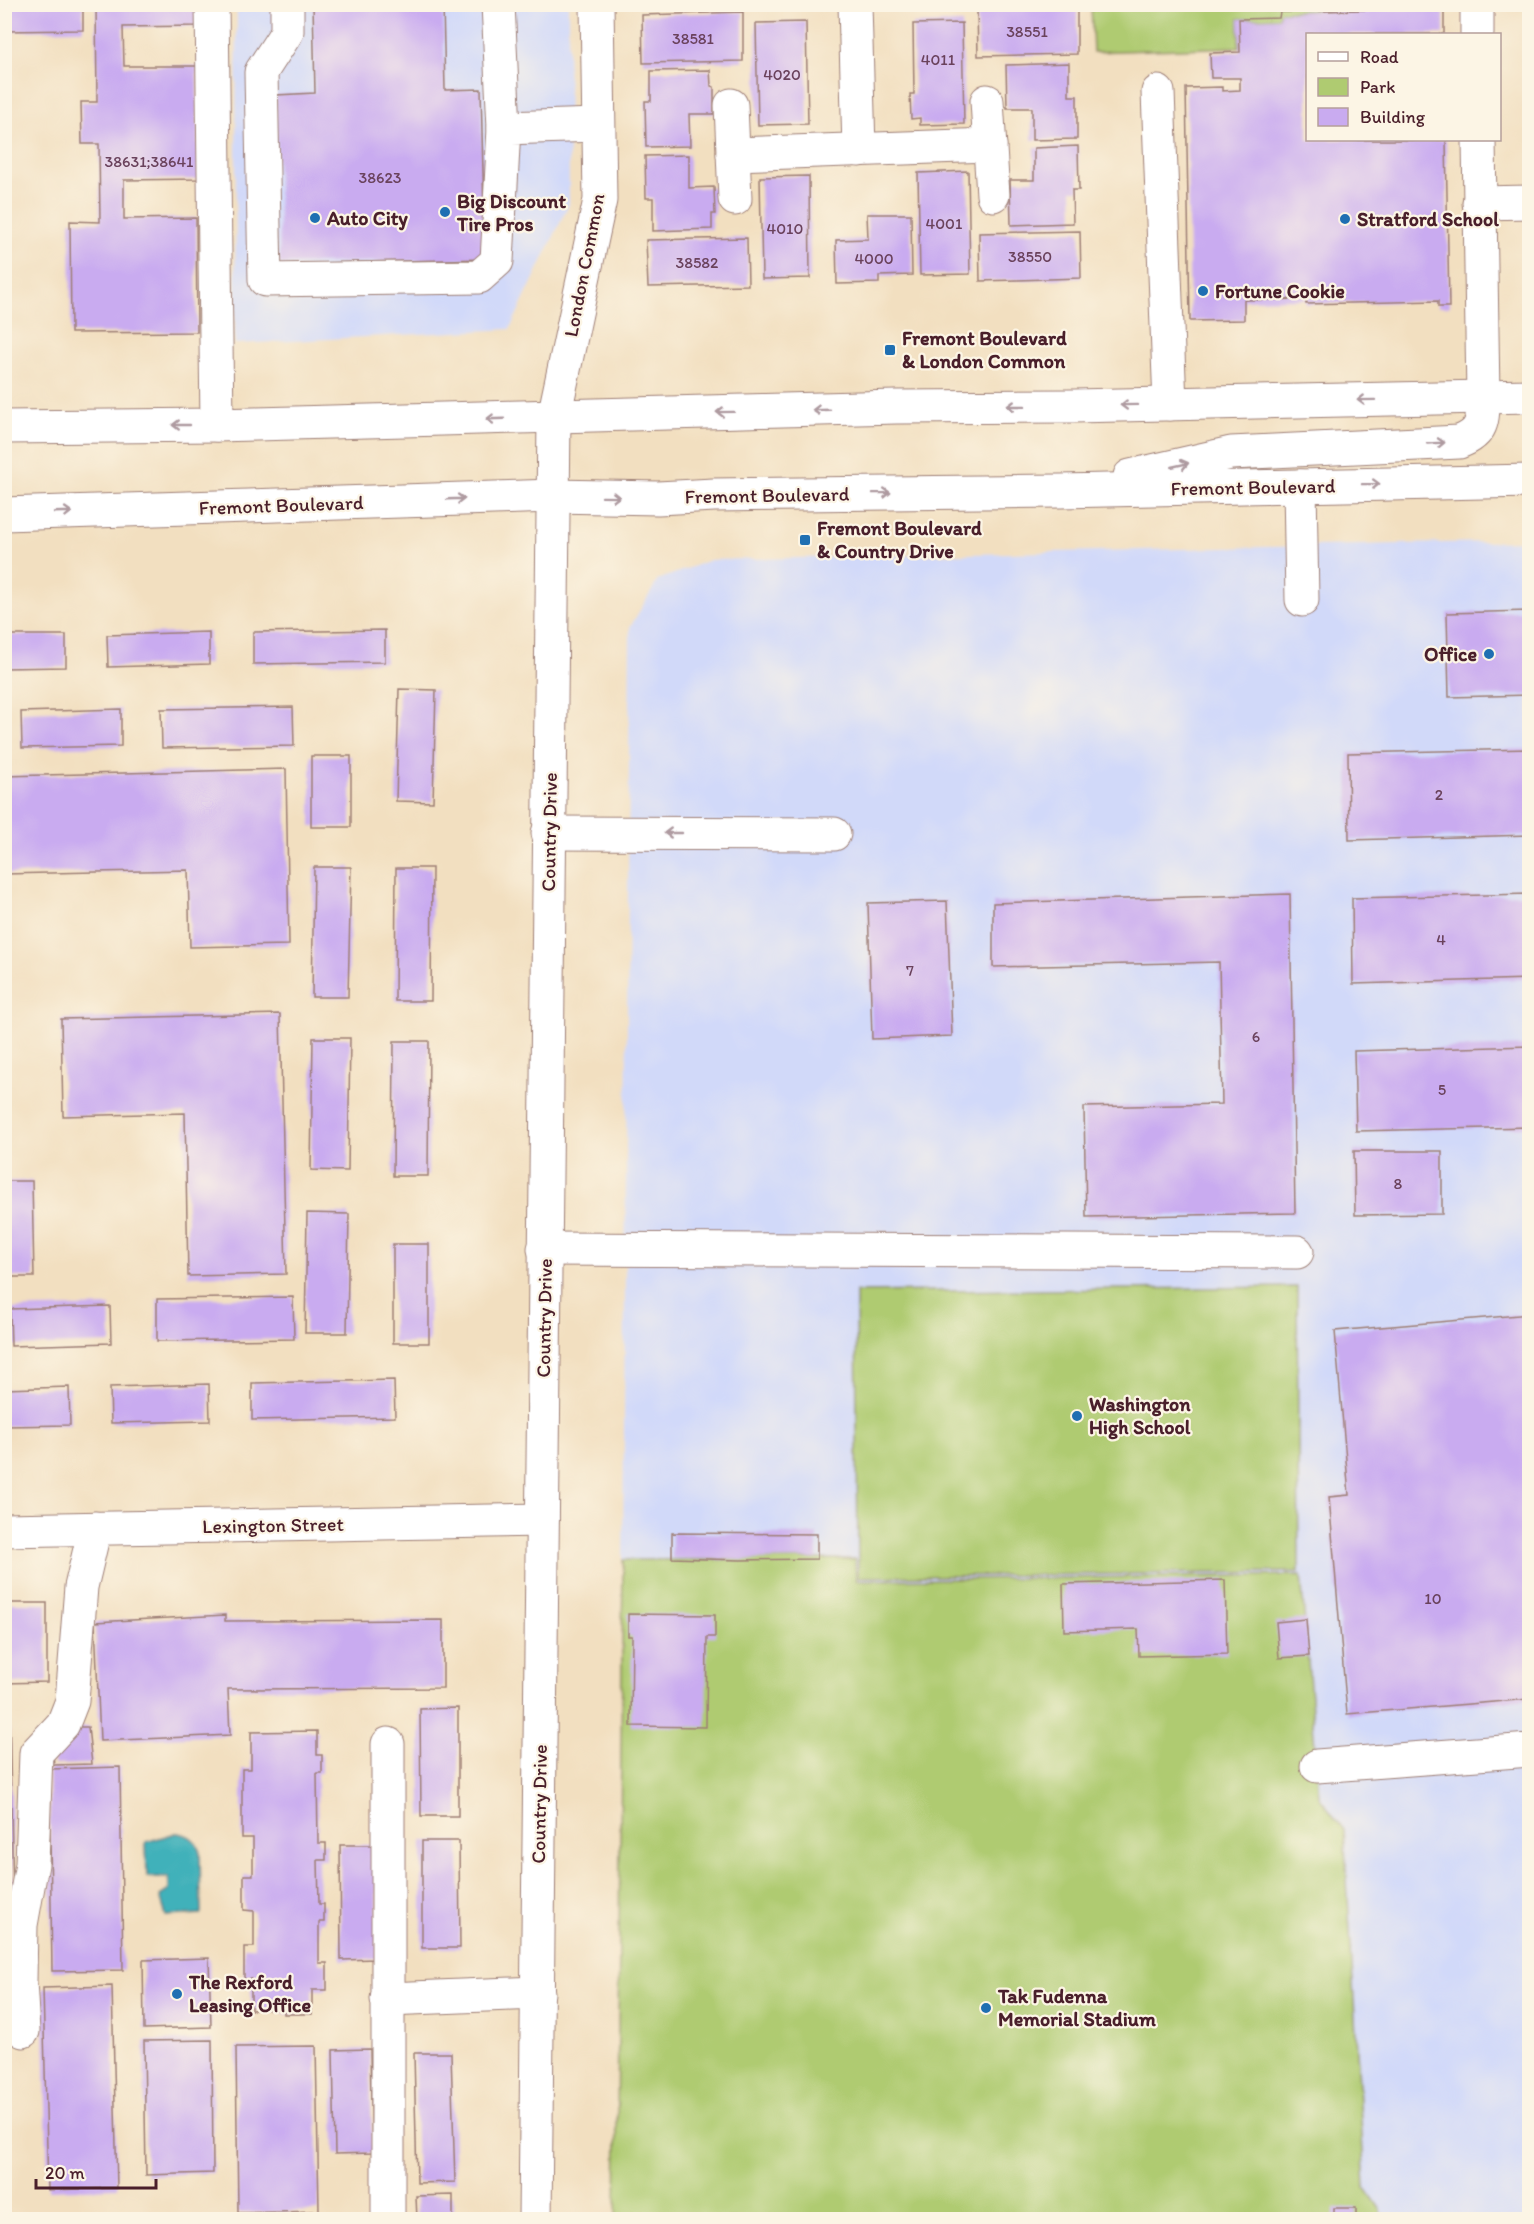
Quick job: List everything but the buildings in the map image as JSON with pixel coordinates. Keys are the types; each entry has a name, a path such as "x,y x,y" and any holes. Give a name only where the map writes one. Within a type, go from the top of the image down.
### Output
{"main road":[{"path":"212,4 217,425"},
{"path":"286,4 287,32 261,72 265,280 479,277 497,261 504,128 498,4"},
{"name":"London Common","path":"554,417 600,200 597,4"},
{"path":"855,4 859,150"},
{"path":"1477,4 1477,33"},
{"path":"1158,92 1170,404"},
{"path":"987,101 993,195"},
{"path":"731,105 735,200"},
{"path":"504,128 598,125"},
{"path":"1061,491 1231,453 1459,442 1470,438 1479,429 1483,420 1479,141"},
{"path":"733,154 990,145"},
{"path":"1479,203 1530,202"},
{"path":"4,427 217,425 896,407 1530,396"},
{"name":"Country Drive","path":"535,2220 554,417"},
{"name":"Fremont Boulevard","path":"4,513 553,496 658,498 714,495 1061,491 1530,481"},
{"path":"1300,486 1302,600"},
{"path":"549,833 834,834"},
{"path":"544,1249 1297,1252"},
{"name":"Lexington Street","path":"4,1530 542,1520"},
{"path":"23,2031 20,1982 21,1925 32,1864 36,1753 63,1724 72,1701 81,1587 95,1528"},
{"path":"388,1744 388,2220"},
{"path":"1317,1766 1530,1750"},
{"path":"387,1999 537,1994"}],"shaded area":[{"path":"237,5 568,5 569,204 510,329 235,344"},
{"name":"Washington High School","path":"1529,541 1529,2219 1383,2219 1381,2210 1365,2187 1344,1830 1319,1797 1301,1575 855,1580 855,1559 623,1560 630,627 658,580 710,560"}],"green space":[{"path":"1323,4 1327,10 1280,12 1279,18 1239,19 1239,47 1093,52 1091,5"},
{"path":"1297,1287 1299,1572 858,1577 856,1292"},
{"name":"Tak Fudenna Memorial Stadium","path":"855,1559 856,1580 1301,1575 1319,1797 1344,1830 1365,2187 1381,2210 1383,2219 616,2220 623,1560"}],"water":[{"path":"176,1833 191,1838 200,1852 201,1914 166,1916 160,1896 169,1890 169,1877 147,1877 146,1842"}],"place":[{"name":"Big Discount Tire Pros","path":"445,212"},
{"name":"Auto City","path":"315,218"},
{"name":"Stratford School","path":"1345,219"},
{"name":"Fortune Cookie","path":"1203,291"},
{"name":"Fremont Boulevard & London Common","path":"890,350"},
{"name":"Fremont Boulevard & Country Drive","path":"805,540"},
{"name":"Office","path":"1489,654"},
{"name":"Washington High School","path":"1077,1416"},
{"name":"The Rexford Leasing Office","path":"177,1994"},
{"name":"Tak Fudenna Memorial Stadium","path":"986,2008"}]}
